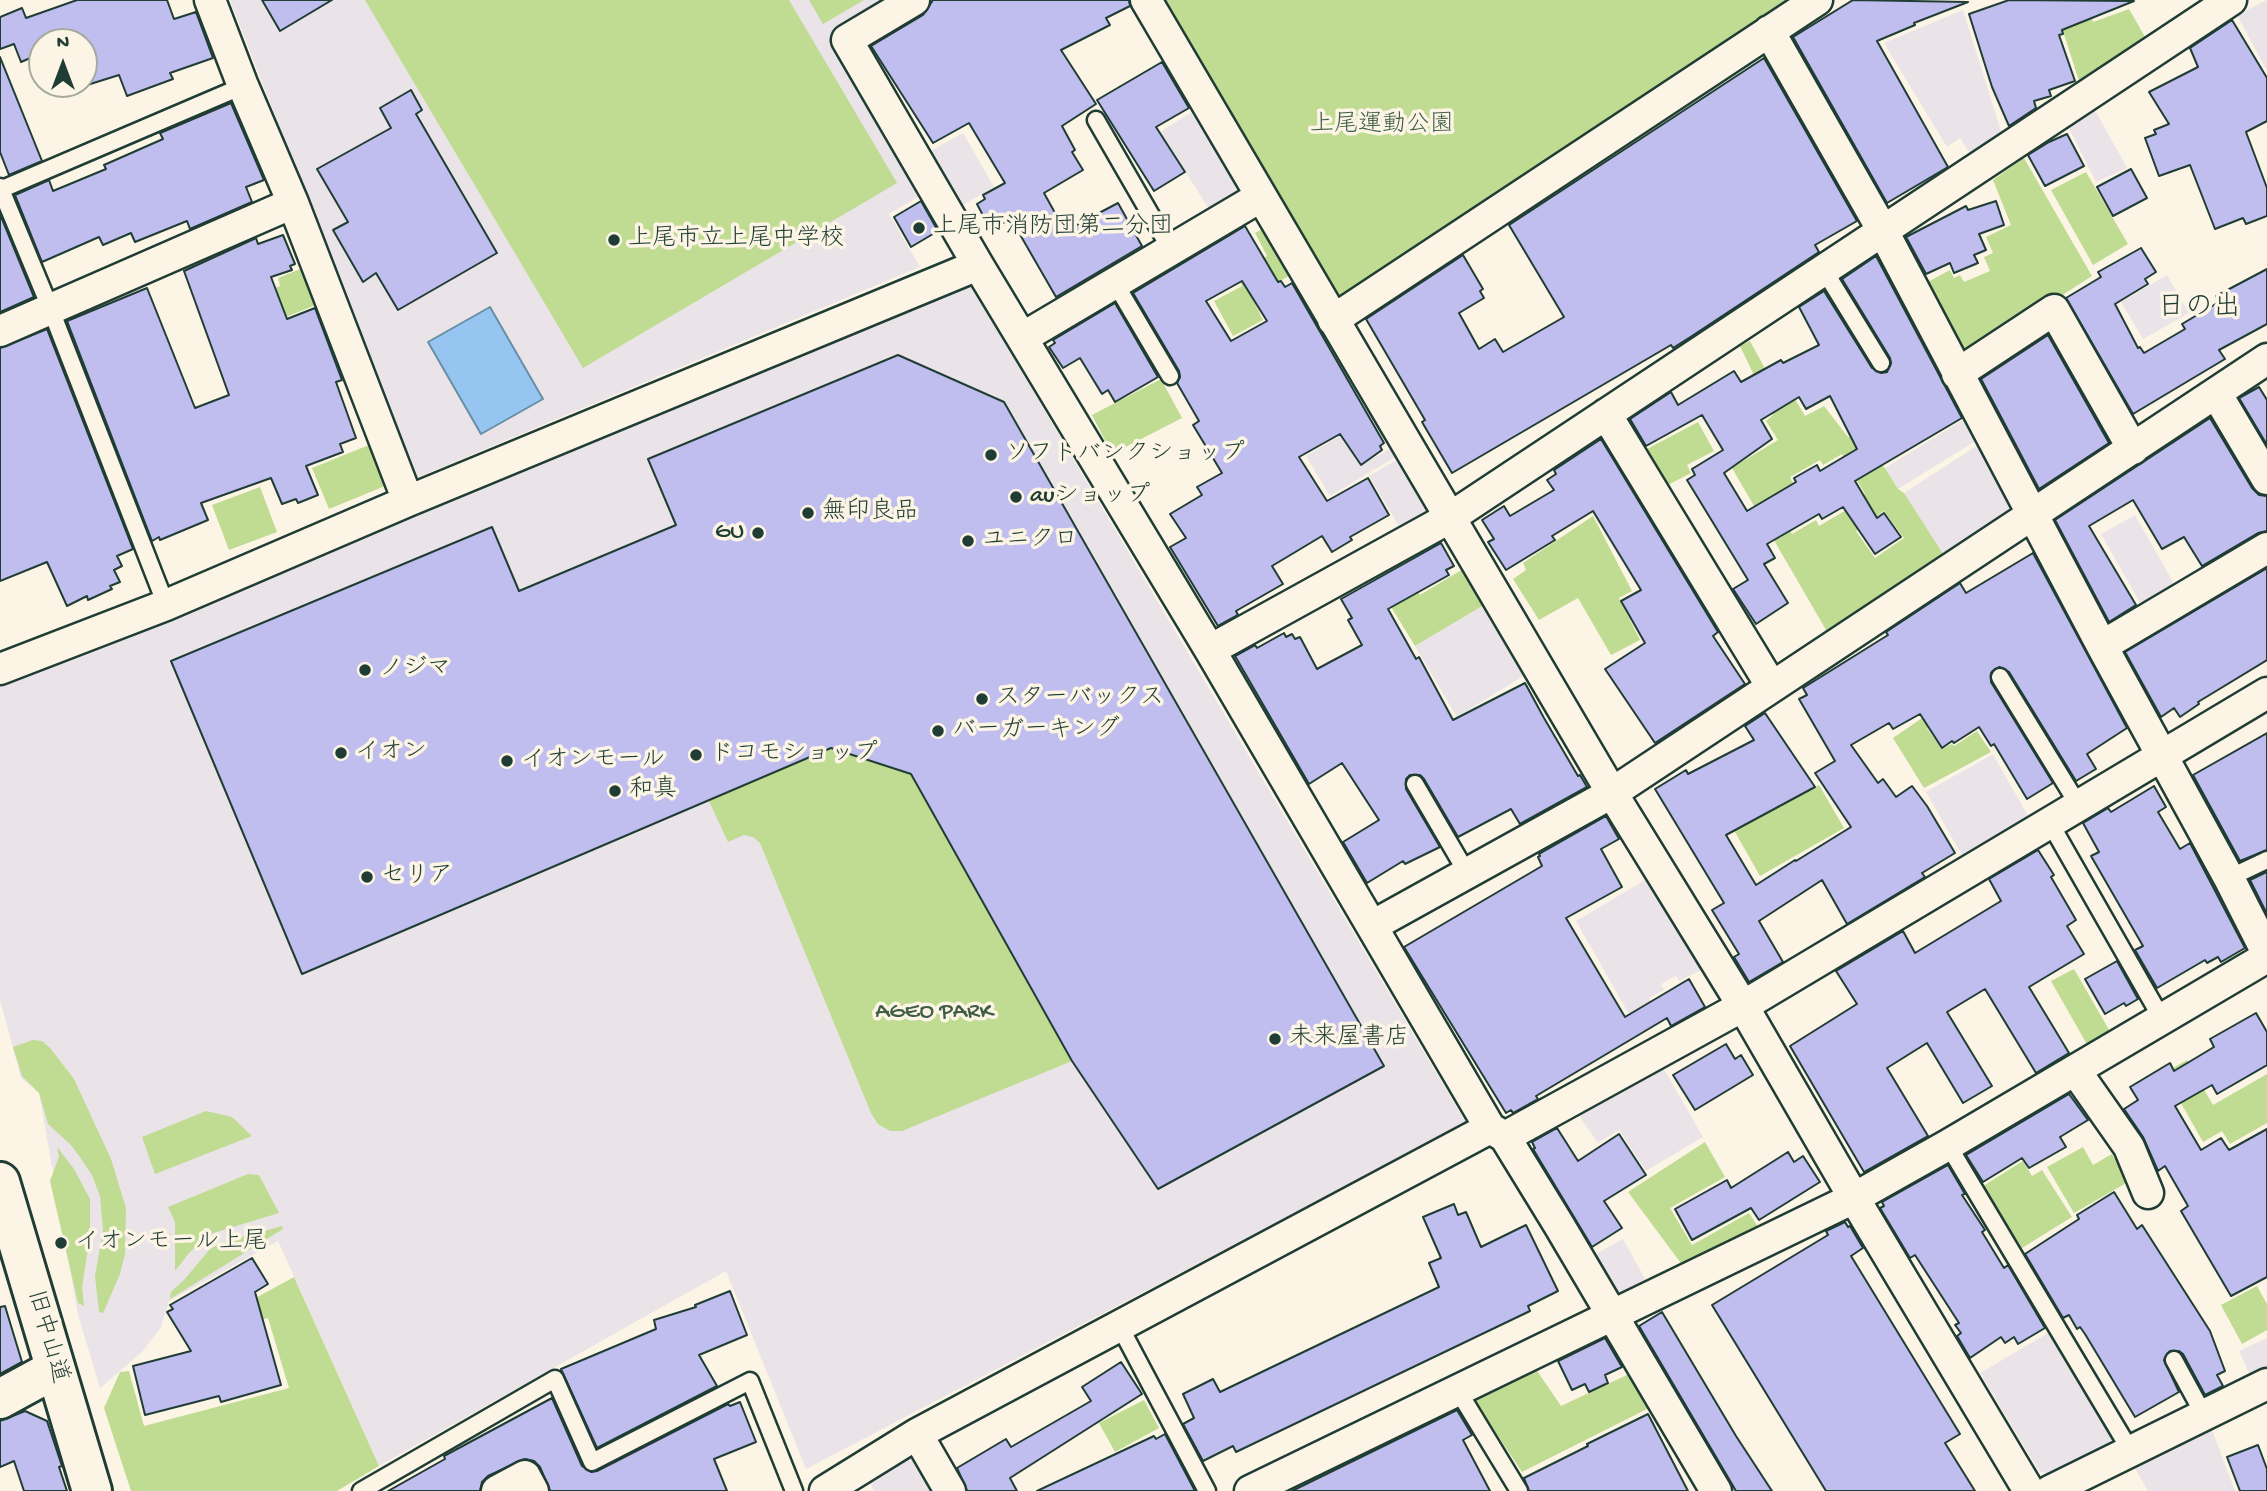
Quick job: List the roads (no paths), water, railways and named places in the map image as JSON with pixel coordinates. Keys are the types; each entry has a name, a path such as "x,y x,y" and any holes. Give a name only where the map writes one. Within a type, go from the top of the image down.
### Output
{"main road":[{"name":"旧中山道","path":"0,1182 92,1491"},
{"path":"0,1399 55,1369"}],"street":[{"path":"210,0 293,203 408,501"},
{"path":"914,0 847,40 1372,926 1497,1133 1613,1316 1716,1491"},
{"path":"1146,0 1612,793 1743,1006 2029,1491"},
{"path":"1333,320 1817,0"},
{"path":"1210,650 1451,517 2231,0"},
{"path":"1250,1491 1854,1198 2267,955 2229,878 2102,646 1882,231 1769,31"},
{"path":"1022,338 1260,197"},
{"path":"0,331 293,203"},
{"path":"0,669 166,605 408,501 978,265"},
{"path":"1957,374 2054,310 2133,449"},
{"path":"1372,926 1612,793 2267,359"},
{"path":"2216,393 2267,479"},
{"path":"1606,414 1772,687"},
{"path":"2102,646 2267,548"},
{"path":"825,1491 917,1434 1119,1325 1743,1006 2267,693"},
{"path":"2075,1070 2129,1147 2148,1193"},
{"path":"2050,1491 2267,1384"},
{"path":"917,1434 950,1491"},
{"path":"497,1491 525,1476 533,1491"}],"lane":[{"path":"166,605 51,310 0,189 243,86"},
{"path":"1096,120 1171,250"},
{"path":"1824,270 1881,363"},
{"path":"1115,283 1170,376"},
{"path":"2000,677 2079,807"},
{"path":"1415,784 1467,873"},
{"path":"2050,823 2162,1019"},
{"path":"2229,878 2267,860"},
{"path":"1948,1145 2130,1450"},
{"path":"1119,1325 1207,1491"},
{"path":"2174,1360 2204,1415"},
{"path":"361,1491 555,1379 592,1462 750,1381 794,1491"},
{"path":"1457,1389 1519,1491"}],"water":[{"path":"490,307 543,399 481,434 428,342"}],"place":[{"name":"上尾市消防団第二分団","path":"919,228"},
{"name":"上尾市立上尾中学校","path":"614,240"},
{"name":"ソフトバンクショップ","path":"991,455"},
{"name":"auショップ","path":"1016,497"},
{"name":"無印良品","path":"808,513"},
{"name":"GU","path":"758,533"},
{"name":"ユニクロ","path":"968,541"},
{"name":"ノジマ","path":"365,670"},
{"name":"スターバックス","path":"982,699"},
{"name":"バーガーキング","path":"938,731"},
{"name":"イオン","path":"341,753"},
{"name":"ドコモショップ","path":"696,755"},
{"name":"イオンモール","path":"507,761"},
{"name":"和真","path":"615,791"},
{"name":"セリア","path":"367,877"},
{"name":"未来屋書店","path":"1275,1039"},
{"name":"イオンモール上尾","path":"61,1243"}],"district":[{"name":"日の出","path":"2199,310"}],"park label":[{"name":"上尾運動公園","path":"1382,126"},
{"name":"AGEO PARK","path":"934,1013"}]}
